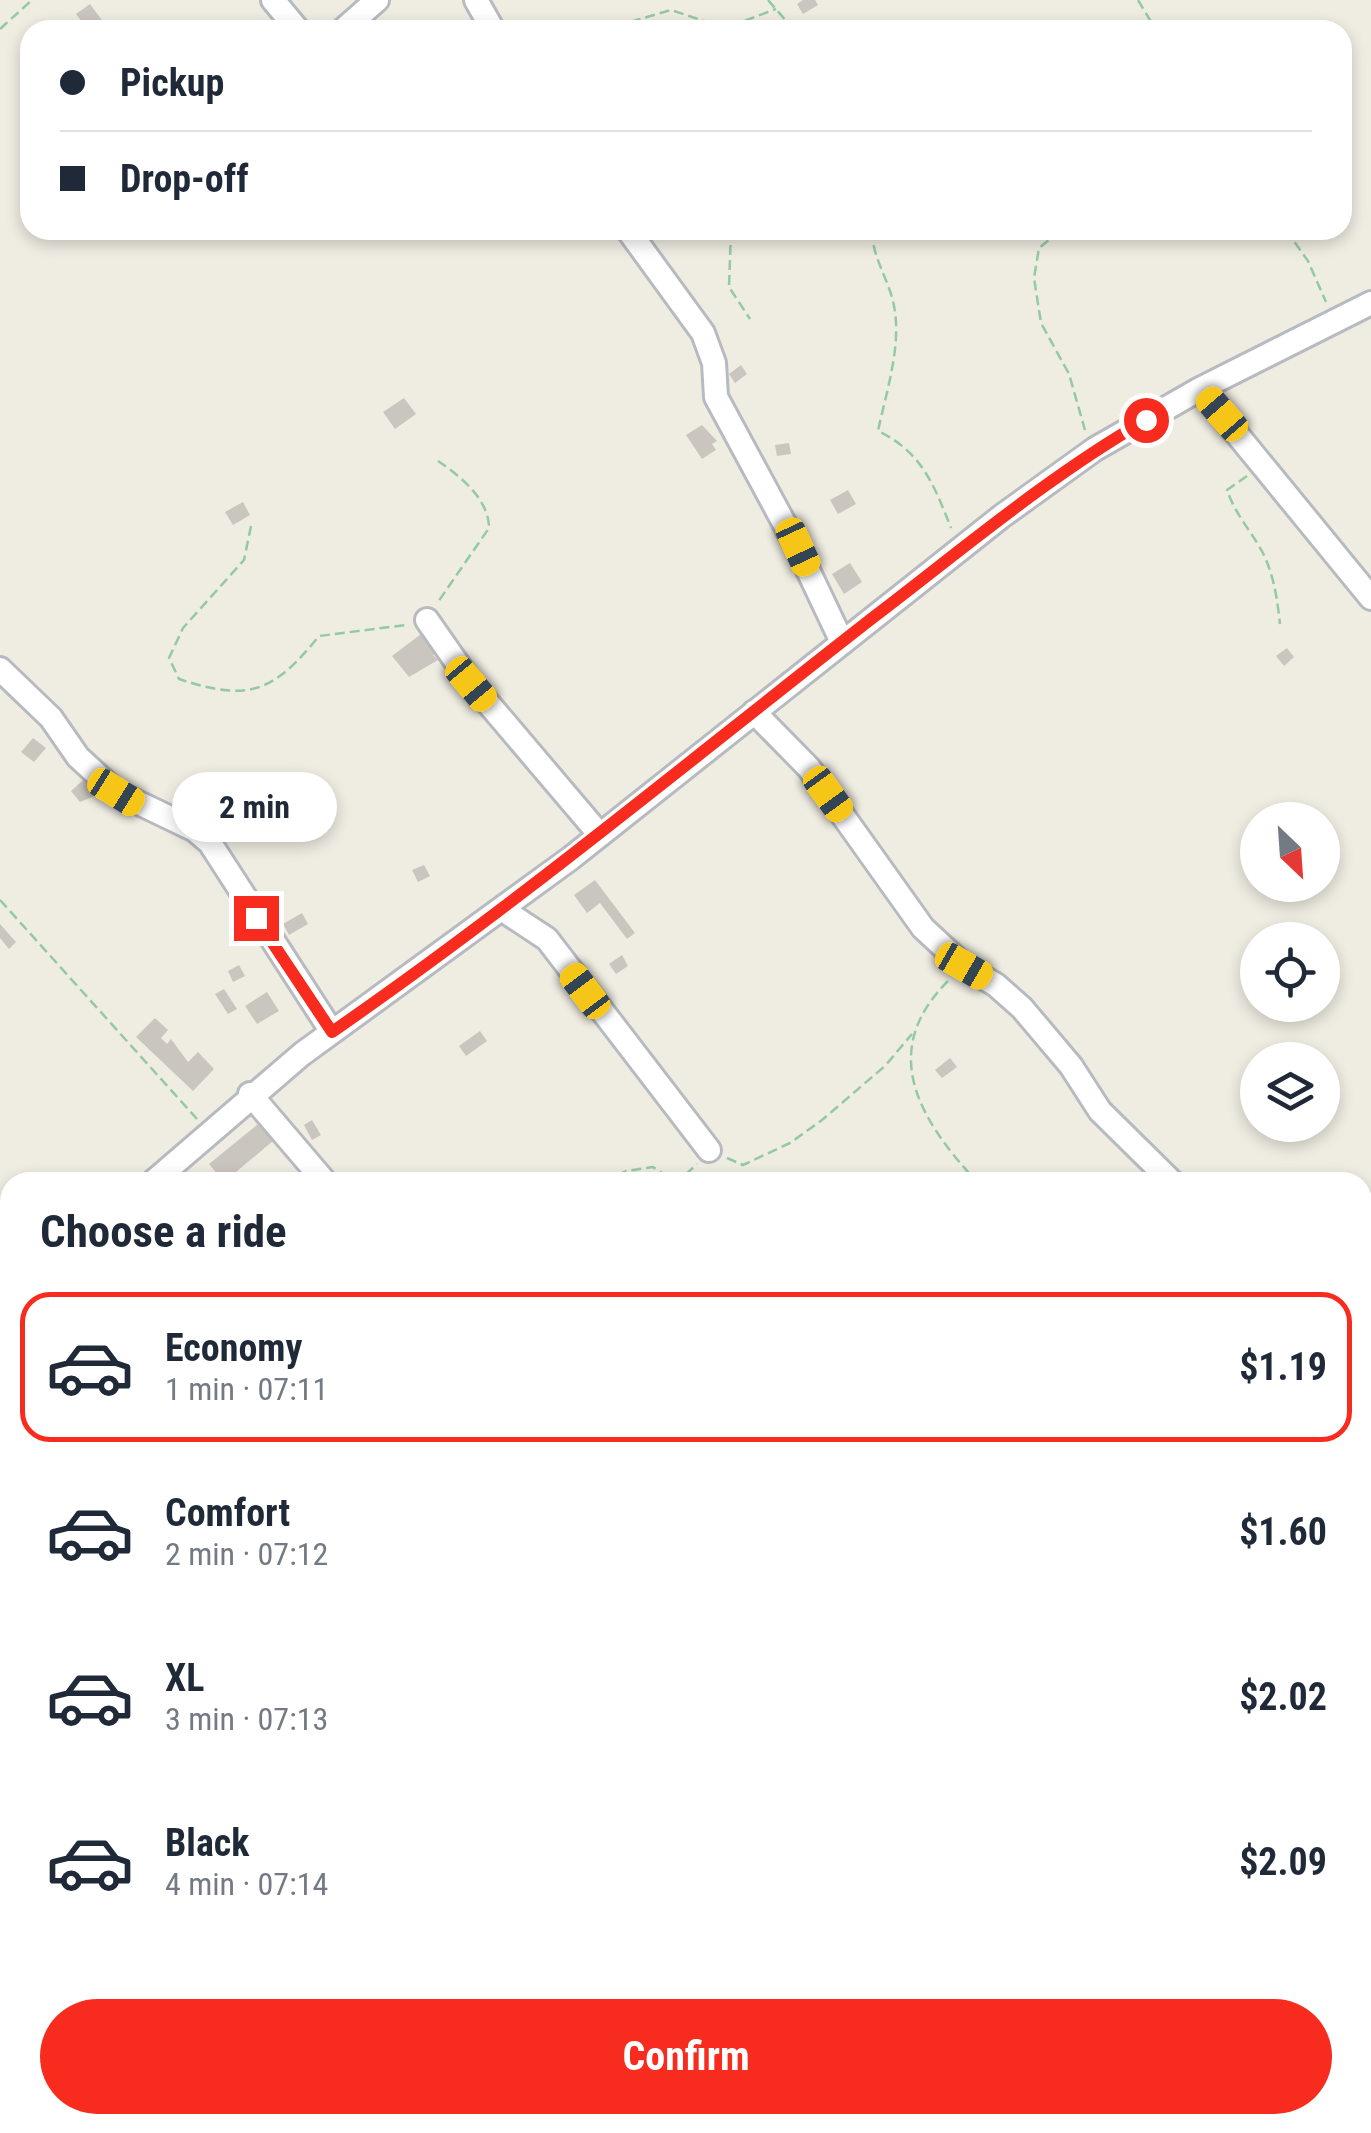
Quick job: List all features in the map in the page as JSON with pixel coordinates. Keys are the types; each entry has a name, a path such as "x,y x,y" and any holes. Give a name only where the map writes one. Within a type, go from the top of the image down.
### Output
{"street":[{"path":"273,0 290,20"},
{"path":"354,20 377,0"},
{"path":"635,240 710,347 716,397 798,547 842,642"},
{"path":"163,1172 250,1094 503,910 960,549 1095,449 1200,389 1371,303"},
{"path":"1200,389 1371,598"},
{"path":"427,620 471,684 600,835"},
{"path":"0,669 51,718 78,757 116,792 194,830 210,843 332,1032"},
{"path":"754,712 810,768 923,928 964,966 996,985 1022,1008 1071,1066 1100,1111 1162,1172"},
{"path":"503,910 547,939 709,1150"},
{"path":"250,1094 316,1172"}],"path":[{"path":"0,29 32,0"},
{"path":"768,0 785,20"},
{"path":"746,20 776,9"},
{"path":"636,20 670,10 701,20"},
{"path":"731,240 729,287 750,319"},
{"path":"872,240 894,308 891,370 878,432 904,444 931,476 960,549"},
{"path":"1049,240 1039,248 1034,278 1041,323 1068,374 1078,416 1095,449"},
{"path":"1293,240 1308,261 1334,321"},
{"path":"250,526 244,560 182,628 169,658 179,680 224,694 267,684 295,666 318,636 369,633 427,620 489,528 489,515 461,476 438,461"},
{"path":"1266,466 1227,490 1236,516 1260,547 1280,624"},
{"path":"0,900 208,1131"},
{"path":"689,1172 709,1150 743,1165 790,1143 885,1066 912,1034 933,996 964,966"},
{"path":"912,1034 909,1070 923,1109 950,1153 968,1172"},
{"path":"624,1172 653,1167 660,1172"}],"building":[{"path":"815,0 818,5 803,14 797,4"},
{"path":"90,4 102,20 80,20 76,14"},
{"path":"741,365 747,374 735,383 729,374"},
{"path":"404,398 416,414 395,429 383,412"},
{"path":"702,425 717,441 712,444 716,450 702,459 686,435"},
{"path":"789,443 791,454 777,456 775,445"},
{"path":"848,490 856,504 838,514 830,500"},
{"path":"243,502 250,515 233,525 225,512"},
{"path":"850,563 862,582 844,594 832,574"},
{"path":"425,631 440,650 433,655 438,660 409,677 392,656"},
{"path":"1287,648 1294,657 1284,666 1276,656"},
{"path":"33,738 46,748 34,762 21,752"},
{"path":"90,774 101,786 96,791 99,794 80,802 71,791"},
{"path":"424,865 430,876 418,882 412,870"},
{"path":"595,880 635,933 627,939 600,903 587,913 574,895"},
{"path":"302,913 308,924 289,935 283,924"},
{"path":"0,924 16,942 9,949 0,938"},
{"path":"622,955 628,966 616,974 609,964"},
{"path":"239,965 245,976 233,982 228,971"},
{"path":"224,989 237,1009 228,1014 215,994"},
{"path":"267,992 279,1011 257,1024 245,1006"},
{"path":"155,1018 168,1030 161,1038 167,1044 171,1039 188,1062 198,1052 214,1069 193,1091 136,1037"},
{"path":"480,1031 487,1041 466,1056 459,1046"},
{"path":"950,1058 957,1067 942,1078 935,1070"},
{"path":"312,1120 321,1135 312,1140 304,1125"},
{"path":"258,1124 273,1141 236,1172 216,1172 209,1164"}],"route":[{"path":"256,918 332,1032 446,953 571,858 1002,516 1095,449 1146,420"}]}
